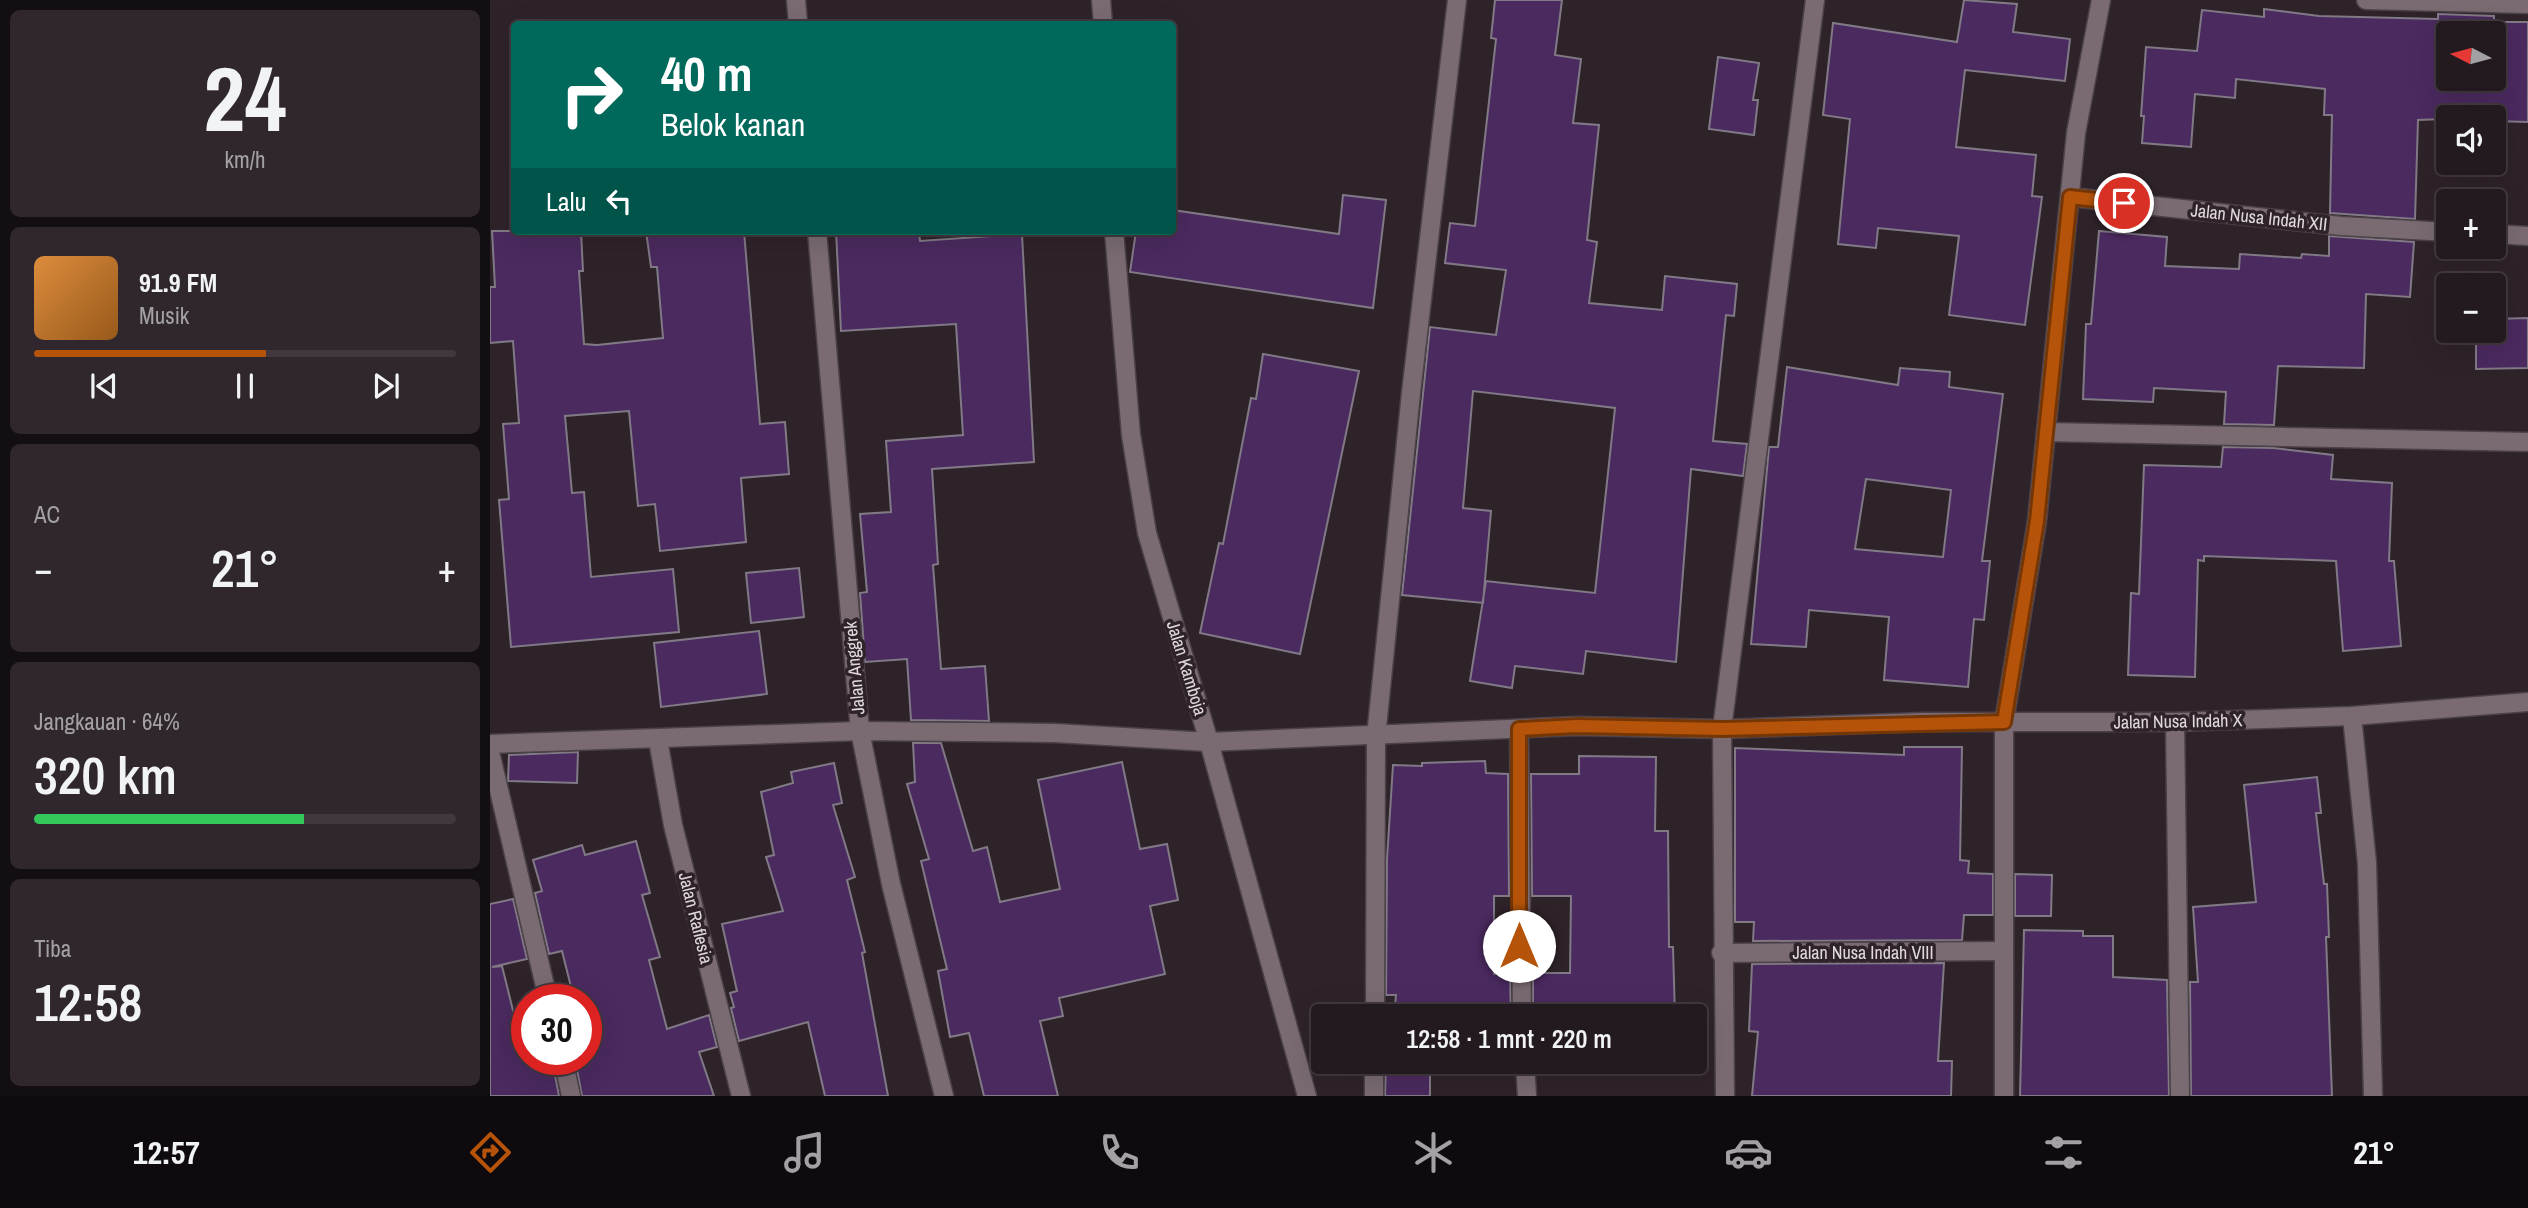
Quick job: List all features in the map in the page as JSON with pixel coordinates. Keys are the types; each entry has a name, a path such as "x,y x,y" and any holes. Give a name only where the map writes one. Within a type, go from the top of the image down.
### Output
{"street":[{"path":"796,0 798,21"},
{"path":"1101,0 1103,21"},
{"path":"1375,1004 1376,737 1410,393 1457,0"},
{"path":"1725,1096 1721,953 1722,729 1815,0"},
{"path":"2004,1096 2004,722 2037,521 2076,133 2101,0"},
{"path":"2366,0 2528,4"},
{"name":"Jalan Nusa Indah XII","path":"2070,197 2341,226 2436,231"},
{"name":"Jalan Anggrek","path":"817,235 860,731 891,884 944,1096"},
{"name":"Jalan Kamboja","path":"1115,235 1131,435 1147,533 1209,742 1307,1096"},
{"path":"2506,235 2528,236"},
{"path":"2046,432 2528,442"},
{"name":"Jalan Nusa Indah X","path":"490,744 860,731 1055,733 1209,742 1376,737 1577,726 1722,729 2004,722 2175,722 2352,716 2528,702"},
{"path":"2352,716 2367,863 2373,1096"},
{"path":"2175,722 2180,1096"},
{"path":"1519,729 1522,1004"},
{"name":"Jalan Raflesia","path":"658,740 673,825 741,1096"},
{"path":"490,752 544,984"},
{"name":"Jalan Nusa Indah VIII","path":"1721,953 2004,951"},
{"path":"1374,1074 1374,1096"},
{"path":"1526,1074 1527,1096"},
{"path":"566,1075 571,1096"}],"building":[{"path":"1495,0 1562,0 1555,55 1581,59 1573,123 1599,125 1587,240 1597,242 1589,303 1662,310 1665,276 1737,284 1734,316 1726,315 1713,441 1747,444 1743,476 1691,469 1676,662 1586,651 1583,674 1515,666 1512,688 1470,681 1482,603 1402,595 1430,327 1496,335 1506,270 1445,263 1450,223 1475,226 1496,39 1491,38","holes":["1473,391 1615,408 1595,593 1486,581 1484,596 1491,511 1463,508"]},
{"path":"1964,0 2017,4 2013,32 2070,39 2065,81 1965,70 1956,147 2036,155 2032,196 2042,197 2025,325 1949,315 1959,236 1878,228 1876,248 1838,244 1850,119 1823,115 1833,23 1957,42"},
{"path":"2264,9 2319,16 2438,19 2438,14 2494,16 2494,21 2436,21 2436,91 2506,91 2506,22 2528,22 2528,122 2506,121 2506,105 2436,105 2436,119 2418,120 2415,219 2330,213 2332,115 2324,115 2325,89 2236,79 2235,98 2195,94 2191,147 2142,143 2144,116 2141,116 2146,47 2197,51 2202,10 2264,17"},
{"path":"1718,57 1759,63 1753,100 1758,100 1754,135 1709,129"},
{"path":"1343,195 1386,200 1373,308 1130,272 1135,235 1176,235 1176,211 1339,234"},
{"path":"492,231 511,231 511,235 581,235 583,271 579,271 584,344 663,338 657,267 651,267 647,235 744,235 760,424 785,422 789,474 741,478 746,542 660,551 655,504 638,506 629,411 565,416 572,493 584,492 591,577 673,569 679,632 511,647 499,500 509,499 503,424 519,423 513,341 490,343 490,287 495,287"},
{"path":"2099,231 2167,237 2165,266 2239,269 2240,254 2301,258 2302,254 2329,256 2329,236 2414,242 2410,297 2366,294 2364,368 2278,366 2274,425 2224,424 2226,392 2154,388 2153,402 2083,399 2086,324 2091,324"},
{"path":"836,235 919,235 920,241 1022,235 1034,462 932,469 938,564 933,565 941,669 985,666 989,721 911,720 907,659 865,662 860,593 867,592 860,514 891,512 886,441 963,435 956,324 841,331"},
{"path":"2528,318 2528,368 2476,369 2476,343 2506,343 2506,319"},
{"path":"1263,354 1359,371 1300,654 1200,633 1219,543 1223,544 1251,398 1256,399"},
{"path":"1787,367 1898,385 1900,368 1950,372 1949,387 2003,394 1982,561 1990,561 1984,620 1974,619 1968,687 1884,680 1889,617 1809,610 1806,647 1751,644 1769,447 1778,447","holes":["1866,479 1951,490 1943,557 1855,549"]},
{"path":"2223,447 2274,448 2333,455 2331,479 2392,483 2389,561 2394,561 2401,646 2343,651 2336,561 2204,556 2204,561 2198,560 2195,677 2128,675 2131,593 2139,594 2144,465 2221,467"},
{"path":"799,568 804,617 751,623 746,573"},
{"path":"759,631 767,694 661,707 654,643"},
{"path":"913,743 941,743 973,851 987,847 1000,902 1060,889 1038,780 1122,762 1140,849 1167,844 1178,900 1150,906 1165,974 1059,998 1063,1016 1040,1021 1058,1096 984,1096 969,1033 950,1037 938,971 947,969 921,861 929,859 907,784 915,782"},
{"path":"1904,747 1962,747 1960,860 1969,861 1968,873 1993,874 1993,915 1964,915 1962,940 1753,941 1754,922 1735,922 1735,748 1904,755"},
{"path":"578,752 577,783 508,781 509,755"},
{"path":"1579,756 1656,757 1655,831 1668,831 1669,947 1673,947 1675,1004 1533,1004 1533,973 1570,973 1571,896 1532,896 1531,774 1579,774"},
{"path":"1485,761 1486,773 1508,774 1509,896 1494,896 1494,974 1510,974 1511,1004 1395,1004 1396,995 1386,995 1387,859 1393,765 1422,766 1422,763"},
{"path":"834,763 842,803 833,805 855,877 847,880 865,952 862,953 888,1096 825,1096 808,1022 739,1041 731,1008 734,1007 730,993 737,991 722,924 783,911 766,857 774,855 761,792 793,783 791,772"},
{"path":"2317,777 2321,813 2316,813 2324,884 2327,884 2329,937 2326,937 2332,1096 2191,1096 2190,982 2198,982 2193,907 2256,902 2244,785"},
{"path":"636,841 650,893 642,895 660,957 649,960 667,1029 709,1015 717,1047 699,1052 714,1096 582,1096 578,1075 602,1075 602,984 570,984 562,951 549,954 535,893 542,891 533,860 582,845 585,855"},
{"path":"2015,874 2052,875 2051,916 2015,916"},
{"path":"513,899 527,959 492,967 502,966 511,1002 511,1075 555,1075 559,1096 490,1096 490,904"},
{"path":"2024,930 2083,931 2083,936 2113,936 2113,977 2167,980 2169,1096 2020,1096"},
{"path":"1944,963 1938,1061 1952,1061 1951,1096 1752,1096 1758,1032 1749,1031 1752,964"},
{"path":"1386,1074 1430,1074 1430,1096 1385,1096"}],"route":[{"path":"1519,946 1519,729 1577,726 1722,729 2004,722 2037,521 2070,197 2124,203"}]}
